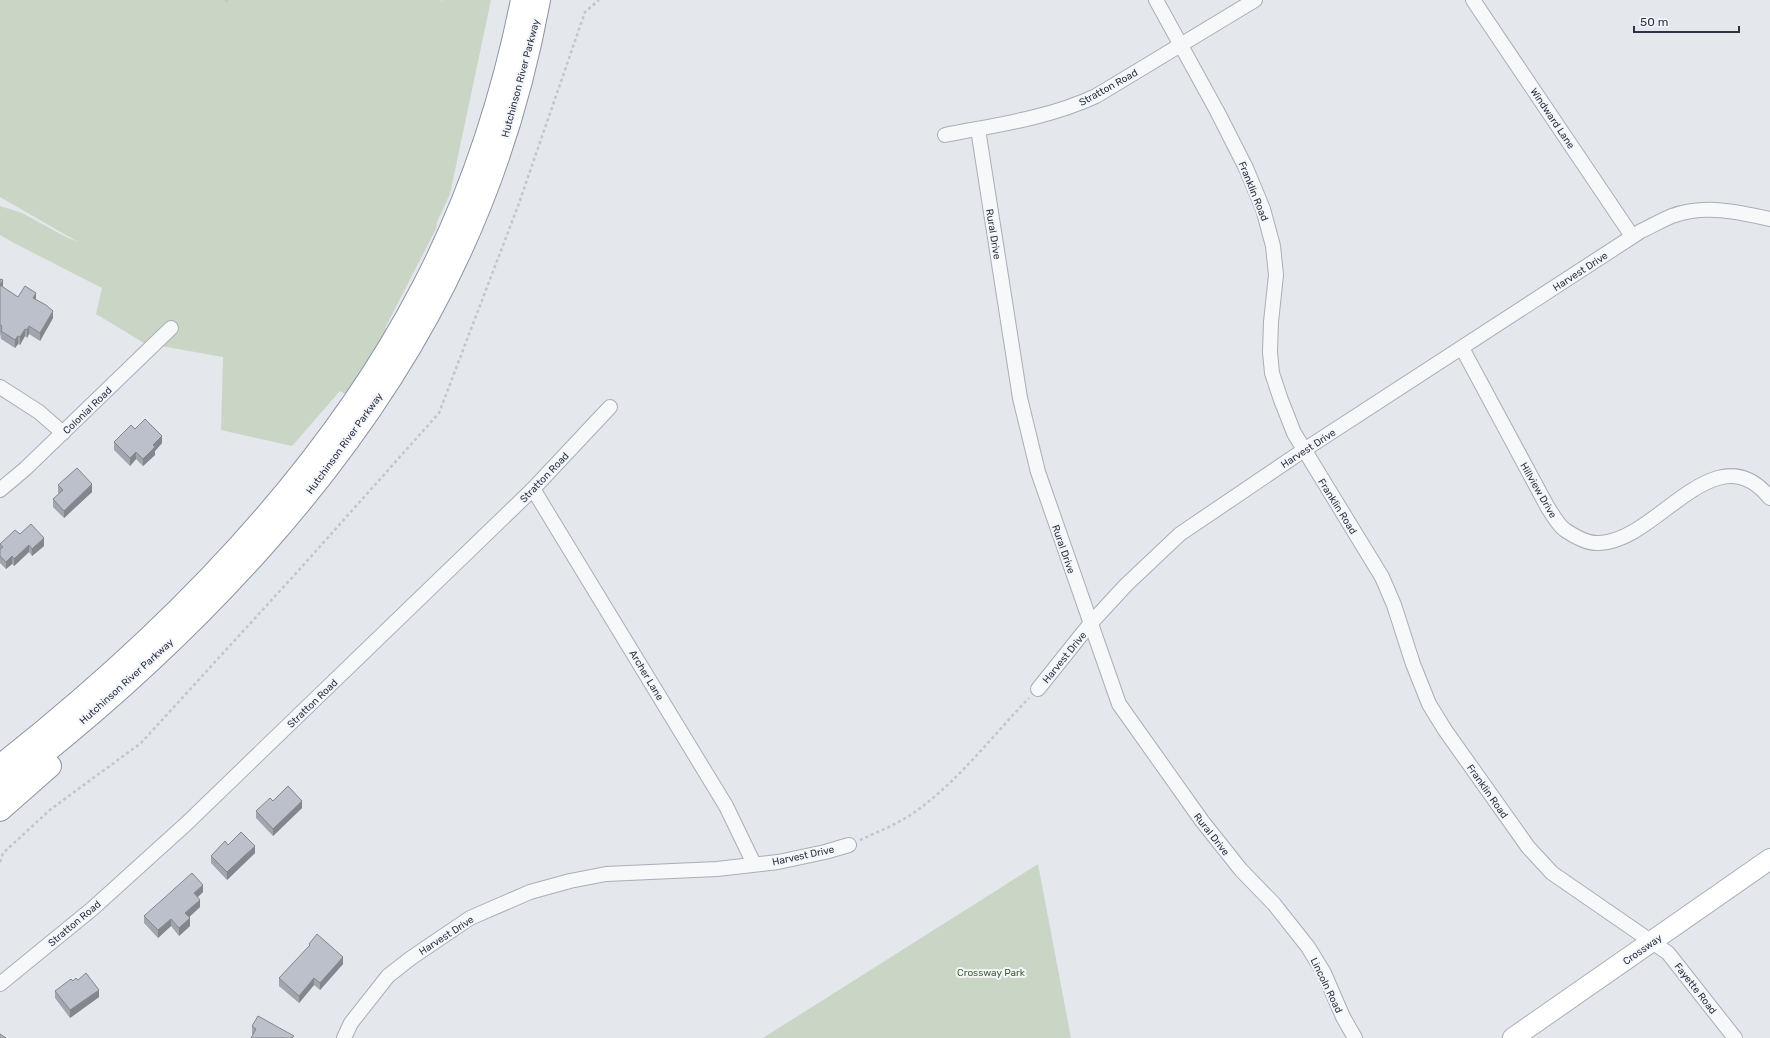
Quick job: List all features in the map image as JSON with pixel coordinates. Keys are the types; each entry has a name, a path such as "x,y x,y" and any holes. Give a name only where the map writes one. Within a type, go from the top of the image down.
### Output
{"highway":[{"name":"Hutchinson River Parkway","path":"0,766 102,681 187,600 280,499 312,459 351,405 402,327 430,274 462,204 483,148 499,97 512,49 522,0"},
{"name":"Hutchinson River Parkway","path":"0,788 51,748 127,682 219,592 291,512 354,431 410,346 460,253 496,164 520,86 539,0"},
{"path":"0,810 66,752 127,682"}],"street":[{"name":"Franklin Road","path":"1156,0 1242,161 1263,209 1273,246 1276,275 1270,345 1272,373 1294,433 1382,577 1394,605 1413,664 1430,704 1445,730 1519,835 1552,873 1653,942"},
{"name":"Stratton Road","path":"945,135 1036,116 1074,106 1096,96 1255,0"},
{"name":"Windward Lane","path":"1473,0 1632,236"},
{"name":"Rural Drive","path":"978,129 1020,398 1038,472 1119,704 1202,821 1241,870 1282,914"},
{"name":"Harvest Drive","path":"1038,689 1090,624 1126,585 1180,534 1304,450 1632,236 1674,216 1698,211 1732,210 1770,219"},
{"name":"Colonial Road","path":"0,490 25,469 172,328"},
{"name":"Hillview Drive","path":"1462,348 1547,506 1564,530 1582,539 1598,543 1620,538 1647,524 1684,496 1711,479 1733,476 1749,479 1764,490 1770,498"},
{"path":"0,387 39,412 63,433"},
{"name":"Stratton Road","path":"0,984 92,909 186,824 533,489 610,407"},
{"name":"Archer Lane","path":"533,489 726,806 754,864"},
{"name":"Harvest Drive","path":"344,1038 351,1023 388,976 411,958 470,918 530,892 570,881 606,874 717,869 825,852 849,845"},
{"name":"Crossway","path":"1513,1038 1653,942 1770,859"},
{"name":"Lincoln Road","path":"1282,914 1308,947 1324,973 1343,1017 1355,1038"},
{"name":"Fayette Road","path":"1653,942 1668,953 1735,1038"}],"path":[{"path":"225,0 229,2"},
{"name":"Harvest Drive","path":"849,845 884,830 919,809 953,780 1038,689"}],"green space":[{"path":"0,0 441,0 441,2 442,0 491,0 450,194 437,222 436,229 385,328 390,332 370,356 349,396 340,391 292,446 221,430 223,357 144,343 96,314 102,288 0,235 0,206 22,213 78,242 0,197"},
{"name":"Crossway Park","path":"1038,864 1071,1038 763,1038"}],"building":[{"path":"0,285 18,297 25,286 36,293 33,298 46,305 53,311 40,333 29,326 20,337 18,336 15,340 1,331"},
{"path":"145,419 162,436 153,445 155,447 143,459 136,452 130,458 114,442 131,425 135,429"},
{"path":"77,468 92,484 64,511 53,499 63,490 58,485"},
{"path":"31,524 44,538 32,549 29,545 14,559 12,556 6,562 0,556 0,549 3,547 0,544 15,530 20,534"},
{"path":"288,786 302,801 273,829 256,811 270,798 273,801"},
{"path":"241,832 255,846 227,872 211,856 225,841 228,845"},
{"path":"192,873 203,885 194,893 200,900 185,913 190,918 179,928 171,919 158,930 144,916"},
{"path":"317,934 343,957 320,983 314,978 299,996 279,978 310,945 309,944"},
{"path":"86,973 99,990 70,1010 55,991 71,979 73,981 76,978 78,980"},
{"path":"258,1016 294,1036 292,1038 251,1038 256,1029 252,1026"},
{"path":"0,1034 6,1038 0,1038"}]}
